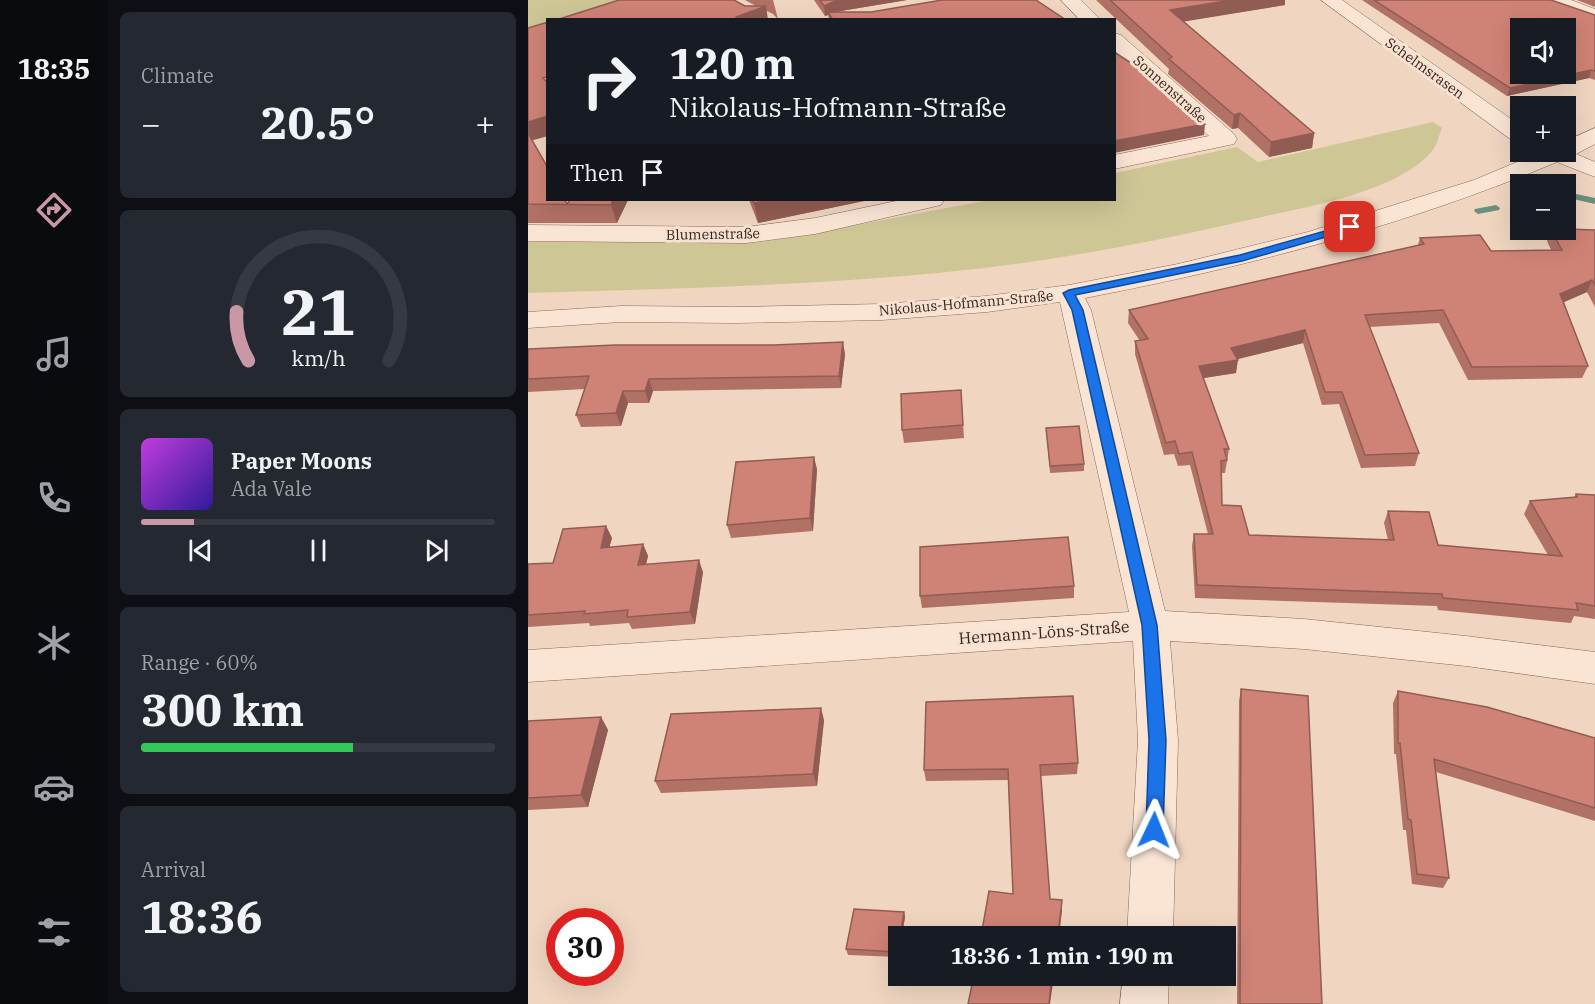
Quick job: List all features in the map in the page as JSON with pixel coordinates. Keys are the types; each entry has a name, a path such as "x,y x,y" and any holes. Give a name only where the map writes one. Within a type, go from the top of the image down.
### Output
{"street":[{"path":"1070,0 1090,18"},
{"name":"Schelmsrasen","path":"1330,0 1510,128"},
{"path":"1553,0 1595,15"},
{"name":"Sonnenstraße","path":"1116,41 1226,139 1116,162"},
{"name":"Nikolaus-Hofmann-Straße","path":"1576,144 1595,135"},
{"path":"1576,160 1595,170"},
{"name":"Nikolaus-Hofmann-Straße","path":"528,320 621,314 735,315 882,312 987,304 1069,293 1242,258 1324,235 1482,185 1536,162"},
{"name":"Blumenstraße","path":"528,233 746,235 815,225 919,201"},
{"path":"1069,293 1077,310 1150,625 1158,740 1150,926"},
{"name":"Hermann-Löns-Straße","path":"528,666 1150,625 1304,634 1466,651 1595,668"},
{"path":"1144,1004 1145,986"}],"shaded area":[{"path":"528,0 626,0 584,18 546,18 546,30 528,37"},
{"path":"1433,122 1442,128 1433,150 1417,165 1374,188 1323,203 1136,244 1017,264 938,273 836,281 528,293 528,242 742,241 814,233 984,201 1116,201 1116,173 1237,147 1258,162"}],"building":[{"path":"619,0 734,0 745,6 766,6 737,18 562,18"},
{"path":"820,0 843,0 824,6"},
{"path":"942,0 1036,0 1063,18 832,18 828,12 871,12"},
{"path":"1110,0 1232,0 1170,10 1314,133 1271,142 1240,113 1234,115 1169,59 1172,57"},
{"path":"1374,0 1551,0 1595,15 1595,71 1576,73 1576,18 1510,18 1510,84 1528,84 1510,88"},
{"path":"546,23 546,77 543,78 546,81 546,117 528,122 528,28"},
{"path":"1116,53 1153,77 1205,124 1116,141"},
{"path":"528,133 546,164 546,201 566,201 567,204 569,201 613,201 611,205 528,204"},
{"path":"1576,229 1595,230 1595,285 1592,280 1560,294 1588,366 1472,367 1443,310 1365,315 1419,453 1365,455 1342,392 1325,392 1305,330 1231,348 1238,360 1199,366 1229,449 1224,449 1227,460 1221,461 1222,505 1241,506 1249,535 1394,540 1388,511 1429,512 1438,545 1562,556 1530,501 1577,497 1576,494 1595,495 1595,606 1576,603 1578,610 1443,598 1442,594 1197,585 1194,534 1213,534 1192,452 1179,454 1175,441 1166,443 1135,341 1148,339 1129,310 1424,244 1420,238 1480,235 1491,251 1562,250 1556,240 1576,240"},
{"path":"843,342 839,376 649,379 645,391 623,391 616,413 576,415 589,376 528,379 528,349 615,345 774,345"},
{"path":"961,390 963,425 902,430 901,394"},
{"path":"1079,426 1084,464 1050,466 1046,428"},
{"path":"814,457 810,518 727,525 736,462"},
{"path":"606,526 601,548 643,544 638,565 699,560 690,612 627,617 628,610 528,615 528,564 553,563 563,529"},
{"path":"1068,537 1074,586 920,596 920,547"},
{"path":"1241,689 1308,696 1322,1004 1240,1004"},
{"path":"1398,691 1487,707 1595,738 1595,808 1434,759 1449,878 1417,874 1411,820 1408,819 1400,743 1398,743"},
{"path":"1073,696 1078,763 1040,765 1050,899 1062,900 1059,926 983,926 989,891 1013,894 1008,769 924,770 926,702"},
{"path":"821,708 813,774 655,781 671,714"},
{"path":"601,717 581,795 528,798 528,721"},
{"path":"854,909 904,912 902,926 888,926 888,951 846,949"},
{"path":"972,986 1051,986 1049,1004 968,1004"}],"waterway":[{"path":"1576,197 1595,201"},
{"path":"1478,211 1496,208"}],"route":[{"path":"1154,830 1158,740 1150,625 1077,310 1069,293 1242,258 1350,227"}]}
